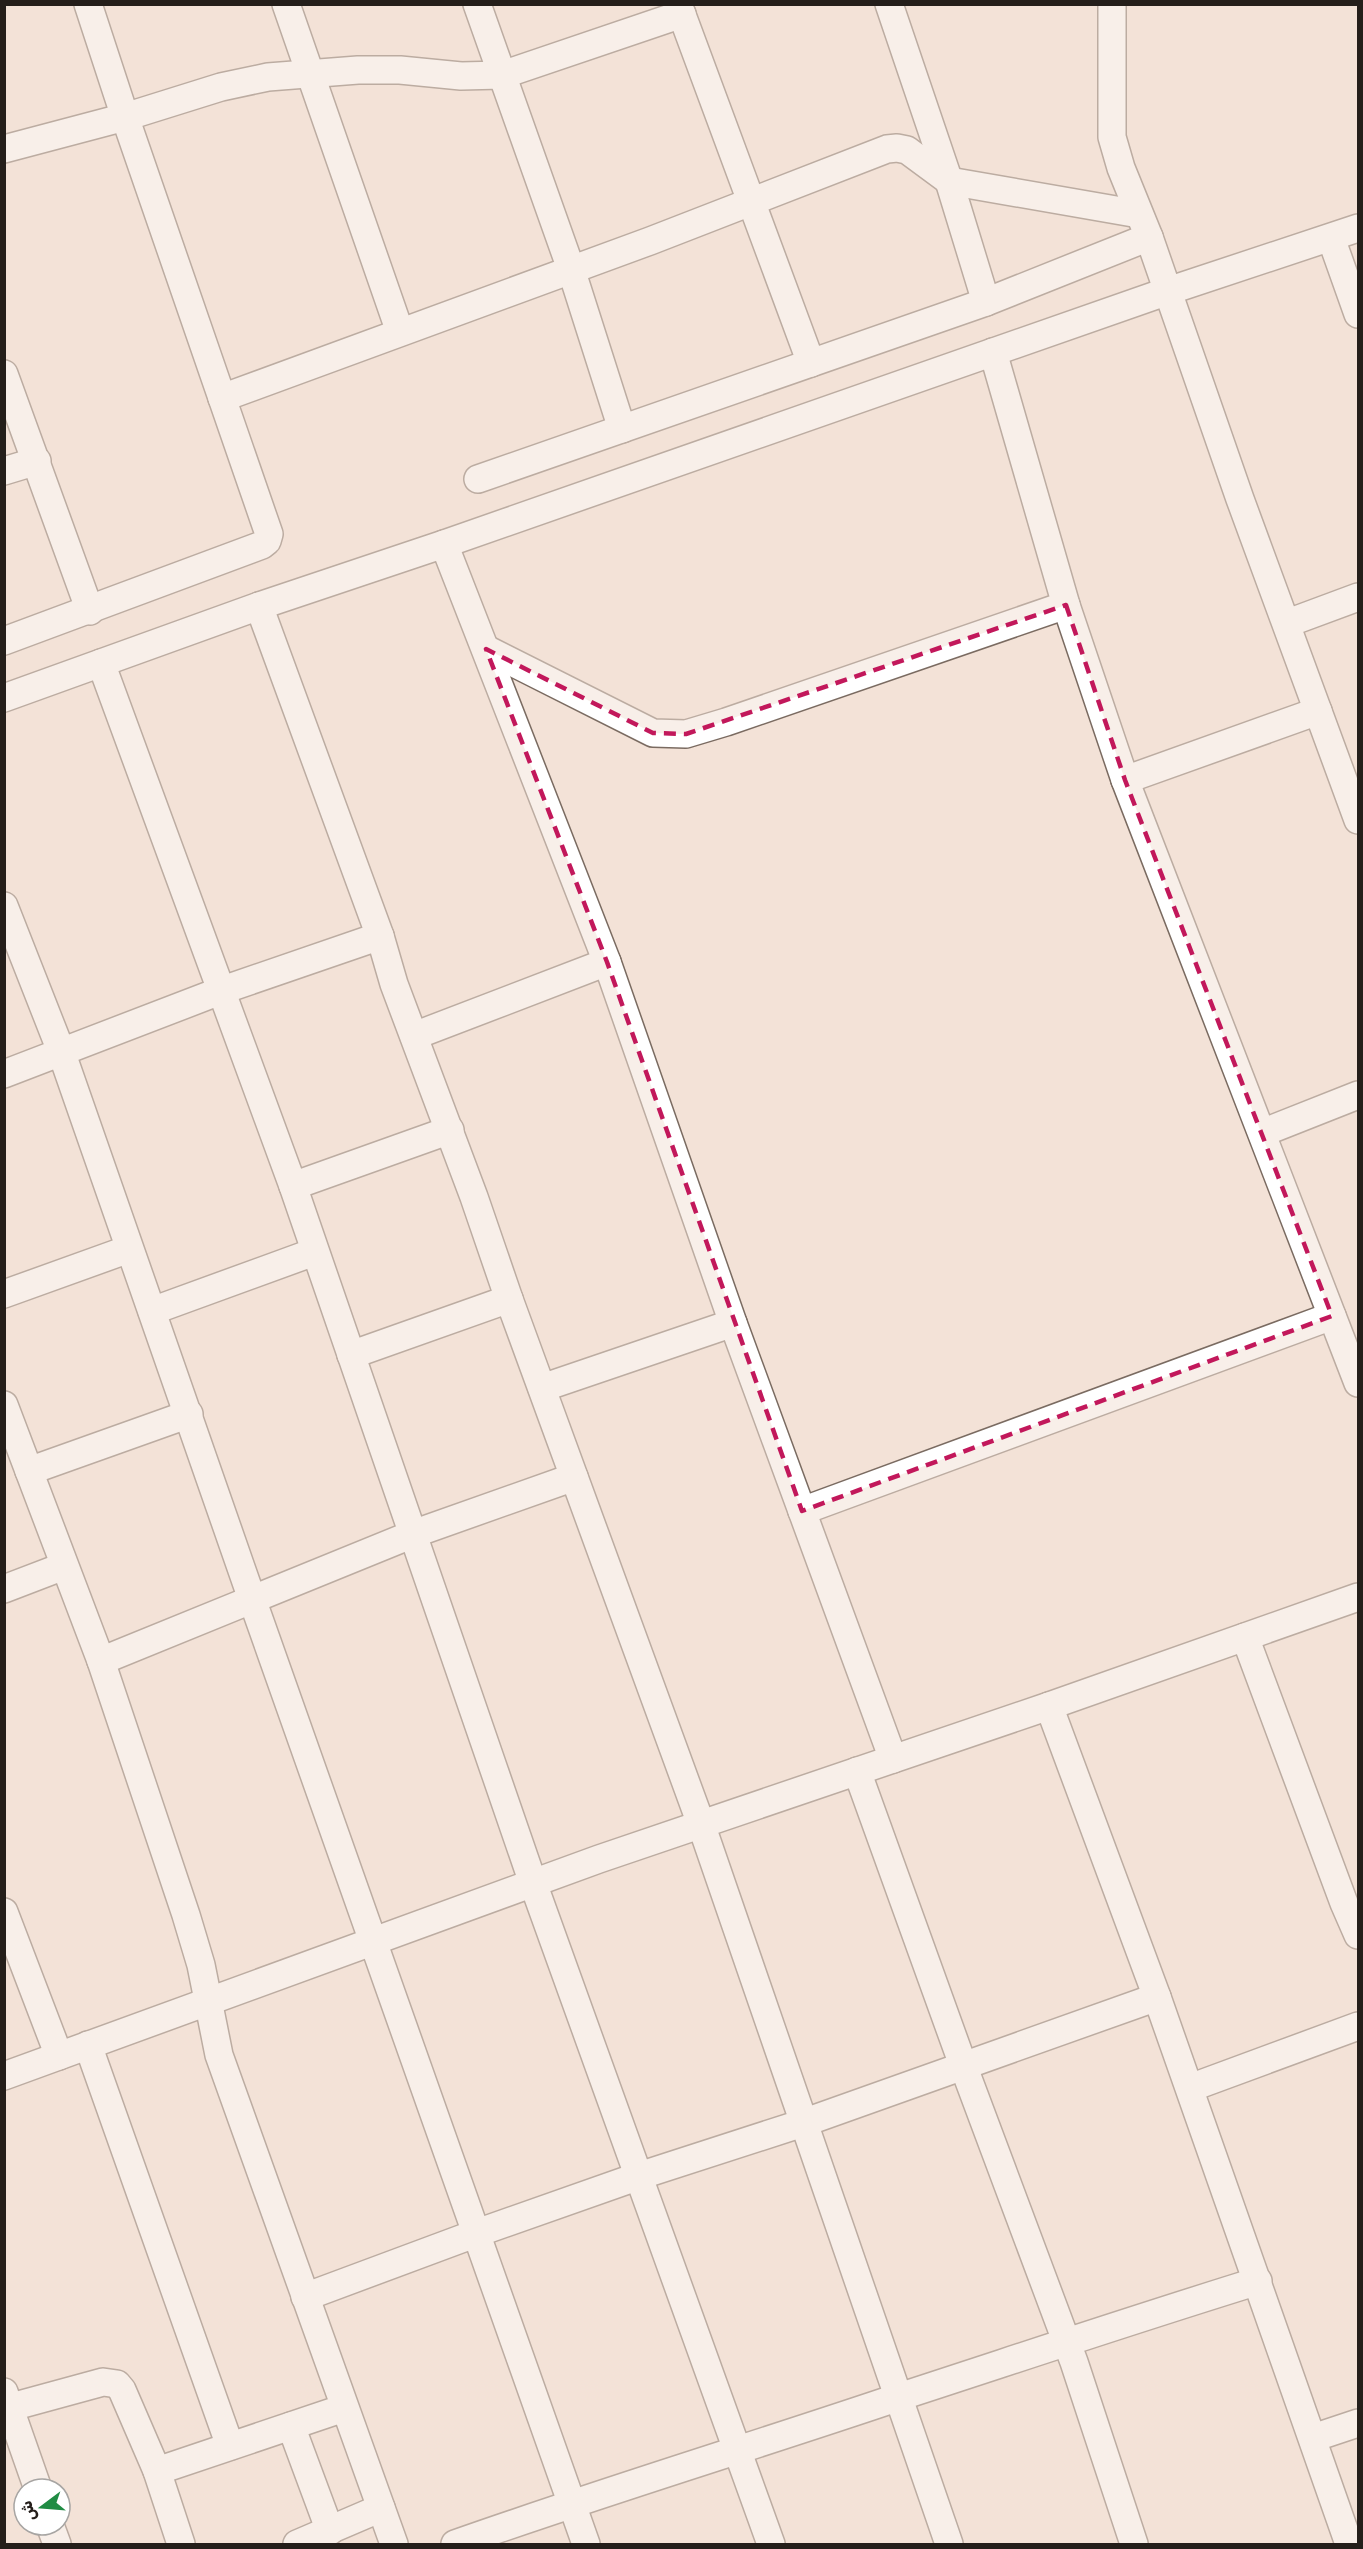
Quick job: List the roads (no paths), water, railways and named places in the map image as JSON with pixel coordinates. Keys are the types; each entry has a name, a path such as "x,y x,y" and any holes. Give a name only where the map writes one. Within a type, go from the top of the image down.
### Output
{"street":[{"path":"4,642 262,546 269,534 88,4"},
{"path":"286,4 400,332"},
{"path":"477,4 571,268 622,429"},
{"path":"889,4 949,181 986,302"},
{"path":"1112,4 1112,137 1121,168 1168,291 1240,499 1318,711 1353,788 1359,820"},
{"path":"4,149 125,117 221,87 268,76 310,72 400,70 461,76 502,75 680,9 810,363"},
{"path":"222,398 833,168 897,148 918,157 949,181 1144,225"},
{"path":"478,479 986,302 1144,225"},
{"path":"4,698 259,606 444,544 1168,291 1359,228"},
{"path":"1331,238 1359,314"},
{"path":"993,352 1066,605 1125,780 1359,1383"},
{"path":"4,374 90,610"},
{"path":"4,471 37,461"},
{"path":"444,544 607,962 733,1323 893,1759"},
{"path":"1287,623 1359,597"},
{"path":"486,650 653,733 686,734 1066,605"},
{"path":"259,606 701,1824 949,2544"},
{"path":"101,663 293,1186 534,1883 771,2544"},
{"path":"1125,780 1318,711"},
{"path":"4,906 61,1051 586,2544"},
{"path":"4,1074 220,991 380,936"},
{"path":"414,1036 607,962"},
{"path":"1262,1133 1359,1095"},
{"path":"293,1186 450,1130"},
{"path":"4,1294 129,1249"},
{"path":"152,1311 314,1252"},
{"path":"351,1355 509,1299"},
{"path":"802,1510 1332,1316"},
{"path":"542,1388 733,1323"},
{"path":"4,1405 101,1661 201,1965 219,2055 394,2544"},
{"path":"29,1471 189,1414"},
{"path":"101,1661 413,1534 574,1477"},
{"path":"4,1589 64,1566"},
{"path":"4,2076 534,1883 1049,1706 1359,1596"},
{"path":"1245,1637 1356,1924"},
{"path":"1049,1706 1190,2088 1349,2544"},
{"path":"857,1771 1065,2341 1134,2544"},
{"path":"4,1912 59,2056"},
{"path":"305,2297 477,2233 639,2176 803,2124 1157,1997"},
{"path":"1190,2088 1359,2026"},
{"path":"88,2045 230,2446"},
{"path":"455,2544 572,2503 898,2398 1065,2341 1258,2281"},
{"path":"34,2477 6,2403 103,2382 117,2384 122,2390 157,2471 181,2544"},
{"path":"157,2471 344,2408"},
{"path":"1313,2438 1359,2423"},
{"path":"291,2426 330,2531"},
{"path":"297,2544 381,2508"}]}
